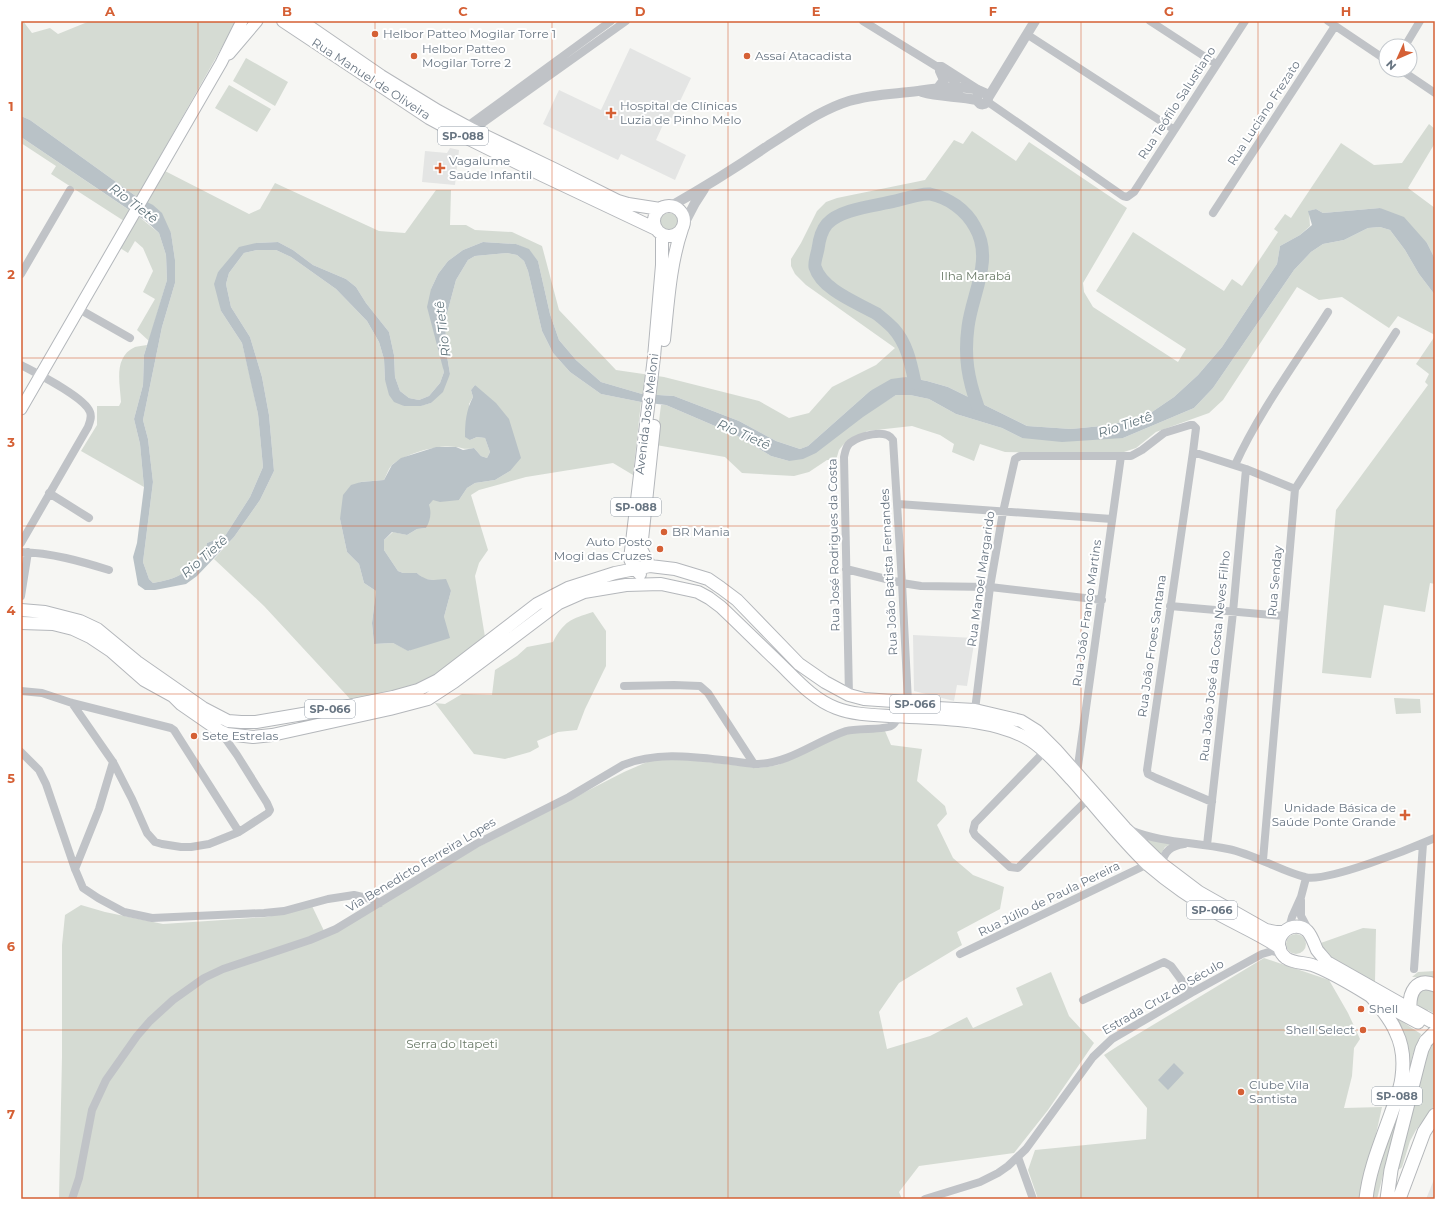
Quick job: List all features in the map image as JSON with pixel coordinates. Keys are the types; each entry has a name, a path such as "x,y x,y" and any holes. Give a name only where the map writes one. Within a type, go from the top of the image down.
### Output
{"highway":[{"path":"1435,985 1425,983 1416,987 1411,995 1410,1009 1435,1023"},
{"path":"1372,997 1432,1035 1422,1048 1392,1170 1387,1199"},
{"name":"SP-088","path":"1366,1199 1370,1177 1396,1100 1402,1077 1403,1062 1402,1049 1391,1020 1372,997"},
{"path":"1392,1170 1395,1174 1402,1172 1420,1129 1435,1115"},
{"name":"SP-088","path":"1399,1199 1424,1132 1435,1115"}],"main road":[{"path":"21,409 221,63 242,21"},
{"path":"221,63 257,21"},
{"name":"Rua Manuel de Oliveira","path":"283,21 412,107 442,125 659,232"},
{"name":"Rua Manuel de Oliveira","path":"300,21 420,101 469,129 618,201 628,204 666,208"},
{"path":"659,232 667,236 676,235 683,227 683,214 680,210 666,208"},
{"name":"SP-088","path":"659,232 654,225 655,216 666,208"},
{"name":"Avenida José Meloni","path":"635,568 630,558 651,420 658,359 677,247 683,227"},
{"name":"Avenida José Meloni","path":"658,359 662,265 659,232"},
{"name":"Avenida José Meloni","path":"650,566 641,549 651,420"},
{"name":"SP-066","path":"21,610 45,612 80,621 97,629 137,662 209,711 228,721 256,722 394,696 426,687 438,680 537,604 581,583 635,568 650,566 686,572 708,579 737,600 799,664 825,682 849,695 864,699 908,702 937,708 975,710 1021,721 1037,731 1077,773 1125,828 1162,864 1199,892 1266,930 1287,930 1300,927 1312,937"},
{"path":"635,568 652,584"},
{"name":"SP-066","path":"21,623 53,624 73,629 90,637 144,680 173,696 220,731 227,734 248,737 272,735 428,699 454,682 559,603 584,592 626,585 661,584 685,588 698,592 721,607 809,692 826,704 846,712 866,715 938,718 992,726 1012,732 1030,740 1045,751 1113,829 1161,875 1195,900 1220,915 1263,937 1289,960 1300,962"},
{"path":"1280,951 1280,940 1287,930"},
{"path":"1300,962 1309,957 1314,947 1312,937"},
{"path":"1312,937 1318,950 1327,962 1410,1009"},
{"name":"SP-088","path":"1300,962 1320,968 1372,997"},
{"path":"1404,1199 1413,1161"}],"street":[{"path":"469,129 611,21"},
{"path":"469,129 626,21"},
{"path":"863,21 938,68 955,81 960,92"},
{"path":"984,96 999,80 1036,21"},
{"path":"1150,21 1216,64"},
{"name":"Rua Teófilo Salustiano","path":"984,96 1123,196 1127,197 1134,192 1173,129 1245,21"},
{"path":"1328,21 1378,55"},
{"path":"1410,38 1420,21"},
{"name":"Rua Luciano Frezato","path":"1213,213 1336,26"},
{"path":"1028,35 1173,129"},
{"path":"938,68 942,66 984,96"},
{"path":"938,68 944,80 938,88"},
{"path":"1413,78 1435,93"},
{"path":"918,91 938,88 960,92"},
{"path":"918,91 932,95 960,92 972,88 984,96"},
{"name":"Avenida José Meloni","path":"666,208 707,186 812,118 836,106 880,94 918,91"},
{"name":"Avenida José Meloni","path":"683,227 695,203 707,186"},
{"path":"21,274 70,190"},
{"path":"79,309 130,338"},
{"path":"1235,465 1260,418 1328,312"},
{"name":"Rua Senday","path":"1263,860 1295,489 1396,332"},
{"path":"21,365 79,399 90,412 91,418 88,427 21,543"},
{"name":"Rua João Froes Santana","path":"1121,456 1136,454 1164,433 1190,425 1194,425 1196,428 1147,772 1156,778 1212,802"},
{"name":"Rua José Rodrigues da Costa","path":"849,695 844,457 845,452 851,442 862,437 884,433 888,434 893,440"},
{"name":"Rua João Batista Fernandes","path":"893,440 898,504 908,702"},
{"path":"1193,452 1235,465 1295,489"},
{"name":"Rua Manoel Margarido","path":"975,710 990,587 1003,512 1014,461 1020,456 1121,456"},
{"name":"Rua João Franco Martins","path":"1077,773 1121,456"},
{"name":"Rua João José da Costa Neves Filho","path":"1207,845 1246,469"},
{"path":"49,493 89,518"},
{"path":"898,504 1112,519"},
{"path":"21,596 24,552 48,554 72,559 109,570"},
{"path":"846,569 920,586 990,587 1102,600"},
{"path":"1170,606 1284,616"},
{"path":"624,686 700,686 708,693 754,764"},
{"path":"21,691 42,694 171,728 174,730 239,832"},
{"path":"72,703 113,762 147,833 155,842 162,844 191,847 209,844 239,832 266,816 270,810 268,803 238,755 220,731"},
{"name":"Via Benedicto Ferreira Lopes","path":"72,1199 79,1178 92,1110 106,1080 117,1063 150,1021 173,1000 204,978 223,969 320,936 336,929 476,844 569,797 623,765 650,757 665,756 754,764 770,763 783,760 846,731 865,728 888,728 895,723 898,717"},
{"path":"1045,751 975,823 973,831 975,834 1010,867 1018,868 1088,799"},
{"path":"21,752 39,770 46,784 83,888 98,898 129,914 152,918 264,913 284,911 328,899 354,894 380,902"},
{"path":"75,869 98,809 113,762"},
{"path":"1125,828 1153,838 1230,849 1263,860 1306,878 1329,876 1346,871 1423,844 1435,838"},
{"path":"1162,864 1165,853 1170,849 1179,845 1190,843"},
{"path":"1414,969 1423,844"},
{"name":"Rua Júlio de Paula Pereira","path":"960,954 1148,864"},
{"path":"1287,930 1301,897 1306,878"},
{"path":"1301,897 1301,916 1312,937"},
{"name":"Estrada Cruz do Século","path":"925,1199 980,1182 998,1173 1018,1157 1026,1149 1093,1057 1100,1049 1117,1036 1262,954 1272,951 1280,951"},
{"path":"1084,1000 1164,962 1171,966 1191,993"},
{"path":"1018,1157 1033,1199"}],"shaded area":[{"name":"Hospital de Clínicas Luzia de Pinho Melo","path":"630,48 691,78 672,118 667,116 656,140 686,155 675,180 621,154 618,160 543,124 559,90 601,110"},
{"name":"Vagalume Saúde Infantil","path":"450,148 459,150 455,185 422,182 425,151 447,153"},
{"path":"913,635 975,638 967,686 957,685 954,701 914,691"},
{"path":"1435,1177 1435,1199 1426,1199"}],"green space":[{"path":"21,21 23,21 32,33 50,28 58,34 90,21 232,21 235,24 137,197 30,120 21,116"},
{"path":"246,58 288,82 275,106 233,81"},
{"path":"229,85 271,109 257,132 215,108"},
{"name":"Ilha Marabá","path":"1429,124 1435,129 1435,143 1408,188 1435,208 1435,259 1427,243 1380,208 1323,213 1316,209 1309,211 1310,226 1300,235 1280,246 1277,264 1222,347 1198,375 1174,397 1152,412 1112,425 1071,429 1027,426 948,387 906,377 870,391 808,446 800,449 776,441 739,421 674,396 642,394 601,382 576,360 559,340 550,314 538,261 529,250 516,244 483,242 463,250 448,261 438,274 431,289 444,372 440,383 429,396 419,400 409,398 400,391 395,377 394,355 389,332 366,303 356,287 346,279 313,265 293,250 278,242 256,243 218,272 221,311 242,343 251,381 258,414 263,467 250,497 225,536 207,543 203,554 188,566 183,573 165,581 153,583 149,579 143,562 153,482 148,439 143,420 162,327 175,283 175,260 171,233 146,202 165,171 249,214 260,209 275,183 379,231 405,233 436,190 451,190 450,225 466,225 475,230 512,232 542,246 559,310 616,370 664,377 759,401 789,418 809,413 832,387 876,365 895,348 806,285 795,274 791,266 791,259 817,211 826,202 837,198 925,180 954,140 963,144 972,131 1016,161 1029,142 1127,208 1083,283 1084,292 1093,307 1178,362 1186,349 1096,291 1133,232 1224,291 1232,279 1242,286 1278,232 1274,229 1285,214 1291,218 1341,143 1374,165 1402,163"},
{"path":"21,137 129,210 124,221 51,174 56,166 21,143"},
{"path":"669,213 676,216 679,223 676,230 669,233 662,230 659,223 662,216"},
{"path":"138,216 159,233 166,255 167,280 149,341 137,330 155,299 143,292 153,271 143,248 135,241 128,253 120,248"},
{"path":"1380,227 1390,230 1405,250 1419,274 1435,295 1435,335 1398,316 1389,328 1342,297 1319,300 1297,287 1223,400 1209,413 1156,432 1136,448 1118,454 1005,452 980,444 974,461 952,452 954,444 940,435 912,426 867,431 843,445 839,450 836,460 827,460 809,472 794,476 742,473 725,457 656,445 661,405 666,405 736,435 771,456 789,461 896,395 910,395 929,399 956,414 1002,428 1022,438 1123,438 1194,408 1213,388 1294,270 1311,252 1323,244 1344,240 1368,228"},
{"path":"257,250 276,250 291,257 336,289 367,321 379,342 384,359 385,380 404,406 420,406 431,403 450,374 447,356 445,321 456,280 468,260 475,256 507,253 517,255 524,261 528,271 542,331 553,353 570,372 601,394 641,402 633,475 613,463 526,477 479,490 471,495 488,550 479,563 475,576 485,637 440,673 412,687 351,700 264,606 214,559 234,537 260,500 274,471 269,415 262,377 250,337 231,307 226,284 229,273 244,253","holes":["475,385 510,471 495,480 475,483 467,488 459,500 433,499 429,505 426,528 417,529 407,535 393,532 384,540 384,550 398,571 403,573 417,573 424,579 434,580 451,591 444,617 409,651 393,643 374,644 372,623 376,591 364,583 359,564 347,552 340,519 360,482 384,480 393,464 407,456 432,448 449,446 465,449 474,448 481,456 487,458 490,452 485,438 477,437 470,440 469,404 473,397 471,390"]},
{"path":"1435,336 1435,584 1430,583 1425,612 1384,605 1371,678 1322,673 1336,510 1428,385 1425,382 1429,374 1416,364"},
{"path":"147,345 144,355 143,385 134,419 140,444 144,487 81,451 97,425 97,406 119,406 121,402 119,371 123,357 128,351 135,347"},
{"path":"593,612 606,631 606,666 585,709 577,730 558,732 537,741 539,747 530,752 505,759 474,754 435,703 445,704 462,694 492,695 495,670 517,656 527,647 553,642 561,629 569,622"},
{"path":"1394,698 1420,699 1421,713 1396,714"},
{"name":"Serra do Itapeti","path":"852,731 885,731 891,745 922,749 917,781 945,806 947,814 937,825 953,858 973,875 1004,887 1000,909 957,932 962,945 899,983 879,1012 887,1049 930,1036 967,1017 973,1028 1023,1005 1016,988 1051,972 1069,1016 1094,1043 1048,1110 1014,1153 919,1166 899,1192 902,1199 59,1199 62,1057 62,945 65,915 81,905 105,912 163,924 267,917 312,906 326,935 342,928 478,847 624,772 654,759 672,758 760,768 778,765"},
{"path":"1139,838 1173,843 1165,847 1160,856"},
{"path":"1363,928 1376,929 1375,983 1330,959 1318,944"},
{"path":"1292,934 1300,934 1306,940 1306,948 1300,954 1292,954 1286,948 1286,940"},
{"name":"Clube Vila Santista","path":"1264,958 1329,980 1348,1013 1360,1039 1354,1048 1352,1076 1344,1108 1382,1107 1371,1157 1359,1199 1038,1199 1028,1170 1035,1150 1146,1139 1147,1108 1104,1055"},
{"path":"1435,971 1435,980 1423,977 1412,977 1418,972"},
{"path":"1419,988 1435,989 1435,1014 1428,1010 1425,1014 1416,1008 1415,992"},
{"path":"1392,1015 1421,1034 1413,1054 1377,1199 1371,1199 1405,1075"},
{"path":"1433,1040 1435,1042 1435,1105 1416,1130 1410,1141 1402,1167 1397,1169 1421,1066"}],"water":[{"name":"Rio Tietê","path":"21,116 30,120 137,197 153,205 162,213 171,233 175,260 175,283 162,327 143,420 148,439 153,482 143,562 149,579 153,583 165,581 180,575 188,566 203,554 207,543 225,536 250,497 263,467 258,414 242,343 221,311 214,284 218,272 239,247 256,243 278,242 293,250 313,265 346,279 356,287 366,303 389,332 394,355 395,377 400,391 409,398 419,400 429,396 440,383 444,372 427,307 431,289 438,274 448,261 463,250 483,242 516,244 529,249 538,261 550,314 559,340 576,360 601,382 642,394 674,396 739,421 776,441 800,449 808,446 870,391 891,379 906,377 948,387 1027,426 1071,429 1112,425 1152,412 1174,397 1198,375 1222,347 1277,264 1280,246 1300,235 1312,225 1308,211 1316,209 1323,213 1380,208 1404,217 1427,243 1435,259 1435,295 1419,274 1405,250 1390,230 1380,227 1368,228 1344,240 1323,244 1311,252 1294,270 1213,388 1194,408 1123,438 1062,442 1022,438 1002,428 956,414 929,399 910,395 896,395 863,417 816,453 803,459 789,461 771,456 736,435 666,405 641,402 601,394 570,372 553,353 542,331 528,271 524,261 517,255 507,253 475,256 468,260 456,280 445,321 447,356 450,374 443,392 431,403 421,406 404,406 394,402 389,395 385,380 384,359 379,342 367,321 336,289 291,257 276,250 257,250 244,253 229,273 226,284 231,307 250,337 262,377 269,415 274,471 260,500 234,537 197,576 186,584 155,590 145,590 138,585 133,557 137,543 144,487 140,444 134,419 143,385 144,355 167,280 166,255 159,233 147,222 21,137"},
{"path":"475,385 496,403 509,419 521,458 510,471 495,480 475,483 467,488 459,500 440,502 433,500 429,505 430,517 426,528 417,529 407,535 392,532 384,540 384,550 398,571 403,573 417,573 424,578 431,580 446,579 451,591 444,617 450,638 408,651 393,643 374,644 372,623 376,591 364,583 359,564 347,552 340,519 343,495 351,485 361,482 384,480 392,465 401,458 436,447 456,447 463,450 474,448 481,456 487,458 490,452 485,438 477,437 470,440 465,437 466,417 473,397 471,390"},
{"path":"1174,1063 1184,1073 1168,1090 1158,1080"}],"waterway":[{"path":"915,383 910,361 902,340 898,334 877,314 833,289 819,275 815,267 815,263 822,233 827,224 833,219 849,211 918,195 930,194 944,198 962,210 975,227 980,239 982,264 970,315 966,348 969,377 978,407"}],"place":[{"name":"Helbor Patteo Mogilar Torre 1","path":"375,34"},
{"name":"Helbor Patteo Mogilar Torre 2","path":"414,56"},
{"name":"Assaí Atacadista","path":"747,56"},
{"name":"Hospital de Clínicas Luzia de Pinho Melo","path":"611,113"},
{"name":"Vagalume Saúde Infantil","path":"440,168"},
{"name":"BR Mania","path":"664,532"},
{"name":"Auto Posto Mogi das Cruzes","path":"660,549"},
{"name":"Sete Estrelas","path":"194,736"},
{"name":"Unidade Básica de Saúde Ponte Grande","path":"1405,815"},
{"name":"Shell","path":"1361,1009"},
{"name":"Shell Select","path":"1363,1030"},
{"name":"Clube Vila Santista","path":"1241,1092"}]}
